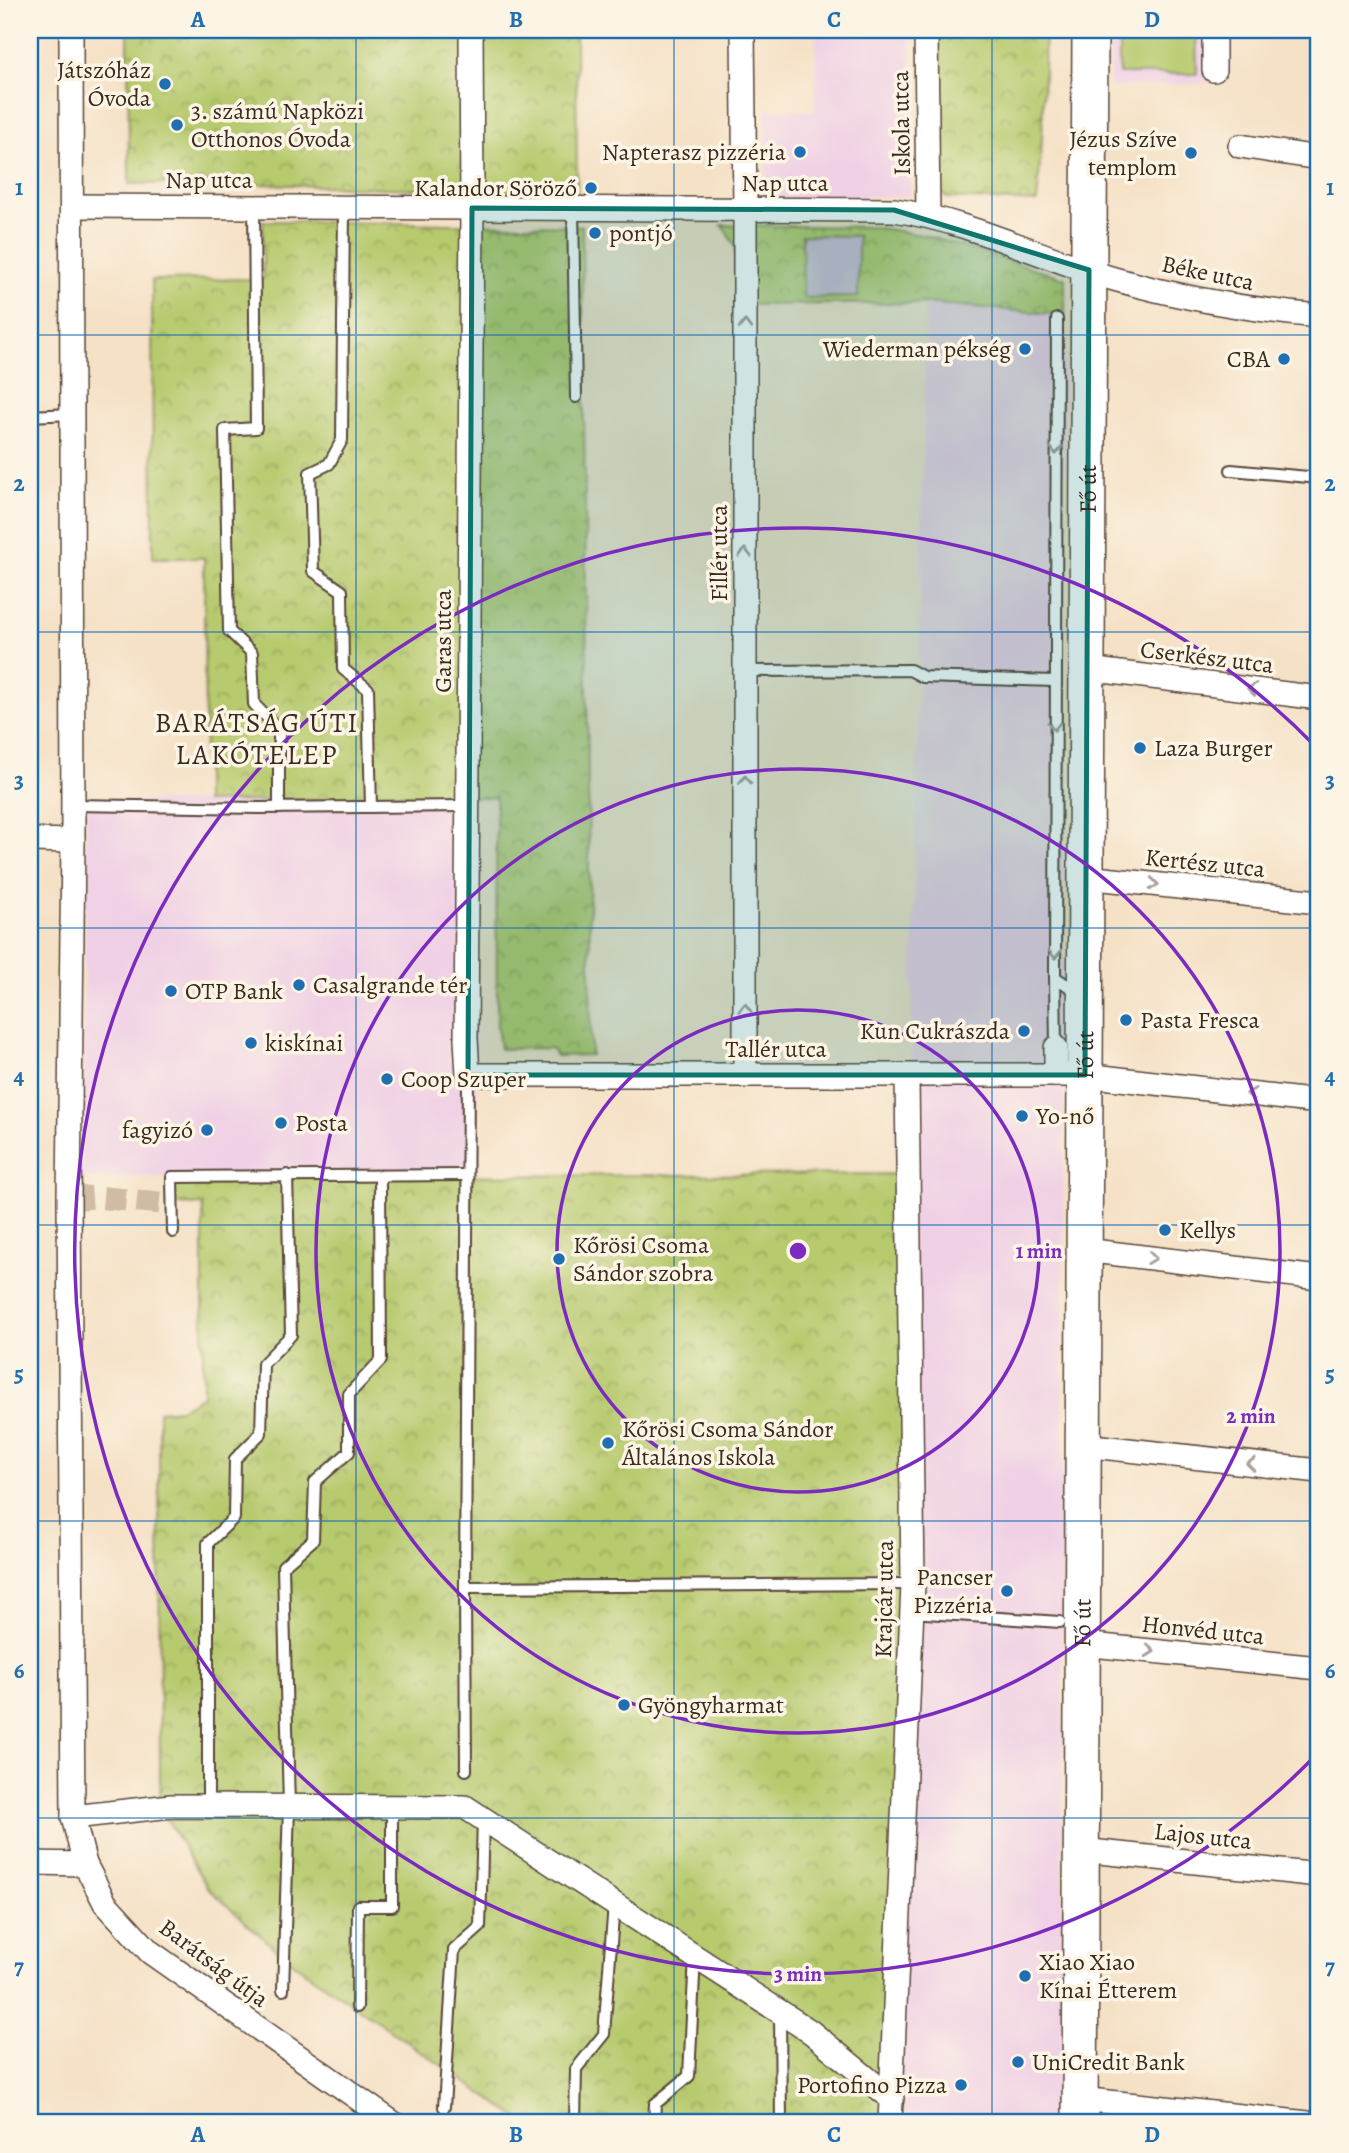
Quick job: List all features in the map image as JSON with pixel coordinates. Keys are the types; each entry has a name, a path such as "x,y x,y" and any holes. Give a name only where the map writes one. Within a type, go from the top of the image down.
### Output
{"main road":[{"name":"Fő út","path":"1080,2111 1082,1850 1071,1633 1083,1444 1084,1250 1071,1075 1085,997 1088,669 1071,366 1089,270 1090,30"}],"street":[{"name":"Barátság útja","path":"71,30 73,841 69,1199 73,1817 85,1864 105,1903 150,1952 393,2123"},
{"path":"471,30 472,208"},
{"name":"Fillér utca","path":"743,30 745,1076"},
{"name":"Iskola utca","path":"926,30 928,216"},
{"path":"1214,30 1214,70"},
{"path":"1240,146 1319,159"},
{"name":"Nap utca","path":"73,206 894,210 928,216 1089,270"},
{"name":"Garas utca","path":"468,1075 467,806 472,208"},
{"name":"Béke utca","path":"1089,270 1113,279 1248,309 1319,316"},
{"name":"Cserkész utca","path":"1088,669 1319,698"},
{"path":"30,840 73,841"},
{"name":"Kertész utca","path":"1086,877 1319,902"},
{"path":"1056,1048 1071,1075"},
{"name":"Tallér utca","path":"468,1075 1071,1075 1319,1102"},
{"name":"Krajcár utca","path":"890,2123 913,1584 907,1076"},
{"path":"1084,1250 1319,1278"},
{"path":"1083,1444 1319,1471"},
{"name":"Honvéd utca","path":"1071,1633 1319,1668"},
{"path":"73,1817 171,1806 465,1807 811,2032 892,2099"},
{"name":"Lajos utca","path":"1082,1850 1319,1875"},
{"path":"30,1863 85,1864"},
{"path":"1080,2111 1308,2123"}],"lane":[{"path":"254,207 256,428 225,430 229,631 252,653 254,704 279,730 279,808"},
{"path":"344,207 342,440 329,464 310,473 313,571 342,591 343,669 368,689 371,807"},
{"path":"573,208 576,397"},
{"path":"1056,1048 1054,681 1071,366 1057,319"},
{"path":"30,416 71,414"},
{"path":"1231,470 1319,478"},
{"path":"745,671 910,670 923,677 1054,681"},
{"path":"73,805 279,808 467,806"},
{"path":"1055,977 1085,997"},
{"path":"466,1770 468,1075"},
{"path":"208,1807 208,1543 234,1518 235,1459 261,1433 263,1364 290,1335 287,1175"},
{"path":"173,1232 172,1177 466,1175"},
{"path":"283,1990 289,1807 283,1566 313,1540 315,1482 349,1452 349,1394 382,1360 380,1176"},
{"path":"465,1587 913,1584"},
{"path":"911,1612 1071,1633"},
{"path":"357,2007 358,1906 392,1906 392,1807"},
{"path":"444,2107 454,1950 480,1927 483,1819"},
{"path":"575,2123 576,2069 604,2034 614,1903"},
{"path":"654,2123 655,2104 689,2076 695,1956"},
{"path":"780,2011 781,2123"}],"highlighted area":[{"path":"472,208 894,210 1089,270 1085,1075 468,1075"}],"shaded area":[{"path":"816,30 911,30 910,196 765,199 766,110 815,111"},
{"path":"1110,30 1211,30 1211,83 1110,87"},
{"path":"802,235 858,236 858,298 802,298"},
{"path":"927,236 1065,278 1062,2123 872,2123 897,1464 895,1097 911,1063"},
{"path":"472,798 478,1168 81,1179 87,800 205,802"},
{"path":"30,1746 41,1770 39,1842 30,1847"}],"green space":[{"path":"128,30 576,30 577,194 227,183 129,184"},
{"path":"929,30 1045,30 1037,202 947,198 927,178"},
{"path":"1119,30 1196,30 1197,74 1119,74"},
{"path":"263,221 582,226 591,1055 556,1056 551,1048 500,1049 497,1024 496,797 205,802 204,558 153,558 152,280 263,279"},
{"path":"722,225 875,227 927,236 1065,278 1065,315 926,303 736,305 735,246","holes":["802,235 858,236 858,297 803,298"]},
{"path":"908,1174 913,1583 890,2123 525,2123 284,1957 207,1887 160,1808 159,1411 180,1409 203,1396 203,1205 172,1204 172,1177"}],"tunnel":[{"path":"69,1199 94,1197 172,1204"}],"place":[{"name":"Játszóház Óvoda","path":"165,84"},
{"name":"3. számú Napközi Otthonos Óvoda","path":"177,125"},
{"name":"Napterasz pizzéria","path":"800,152"},
{"name":"Jézus Szíve templom","path":"1191,153"},
{"name":"Kalandor Söröző","path":"591,188"},
{"name":"pontjó","path":"595,233"},
{"name":"Wiederman pékség","path":"1025,349"},
{"name":"CBA","path":"1284,359"},
{"name":"Laza Burger","path":"1140,748"},
{"name":"Casalgrande tér","path":"299,985"},
{"name":"OTP Bank","path":"171,991"},
{"name":"Pasta Fresca","path":"1126,1020"},
{"name":"Kun Cukrászda","path":"1024,1031"},
{"name":"kiskínai","path":"251,1043"},
{"name":"Coop Szuper","path":"387,1079"},
{"name":"Yo-nő","path":"1022,1116"},
{"name":"Posta","path":"281,1123"},
{"name":"fagyizó","path":"207,1130"},
{"name":"Kellys","path":"1165,1230"},
{"name":"Kőrösi Csoma Sándor szobra","path":"559,1259"},
{"name":"Kőrösi Csoma Sándor Általános Iskola","path":"608,1443"},
{"name":"Pancser Pizzéria","path":"1007,1591"},
{"name":"Gyöngyharmat","path":"624,1705"},
{"name":"Xiao Xiao Kínai Étterem","path":"1025,1976"},
{"name":"UniCredit Bank","path":"1018,2062"},
{"name":"Portofino Pizza","path":"961,2085"}],"district":[{"name":"BARÁTSÁG ÚTI LAKÓTELEP","path":"257,738"}]}
